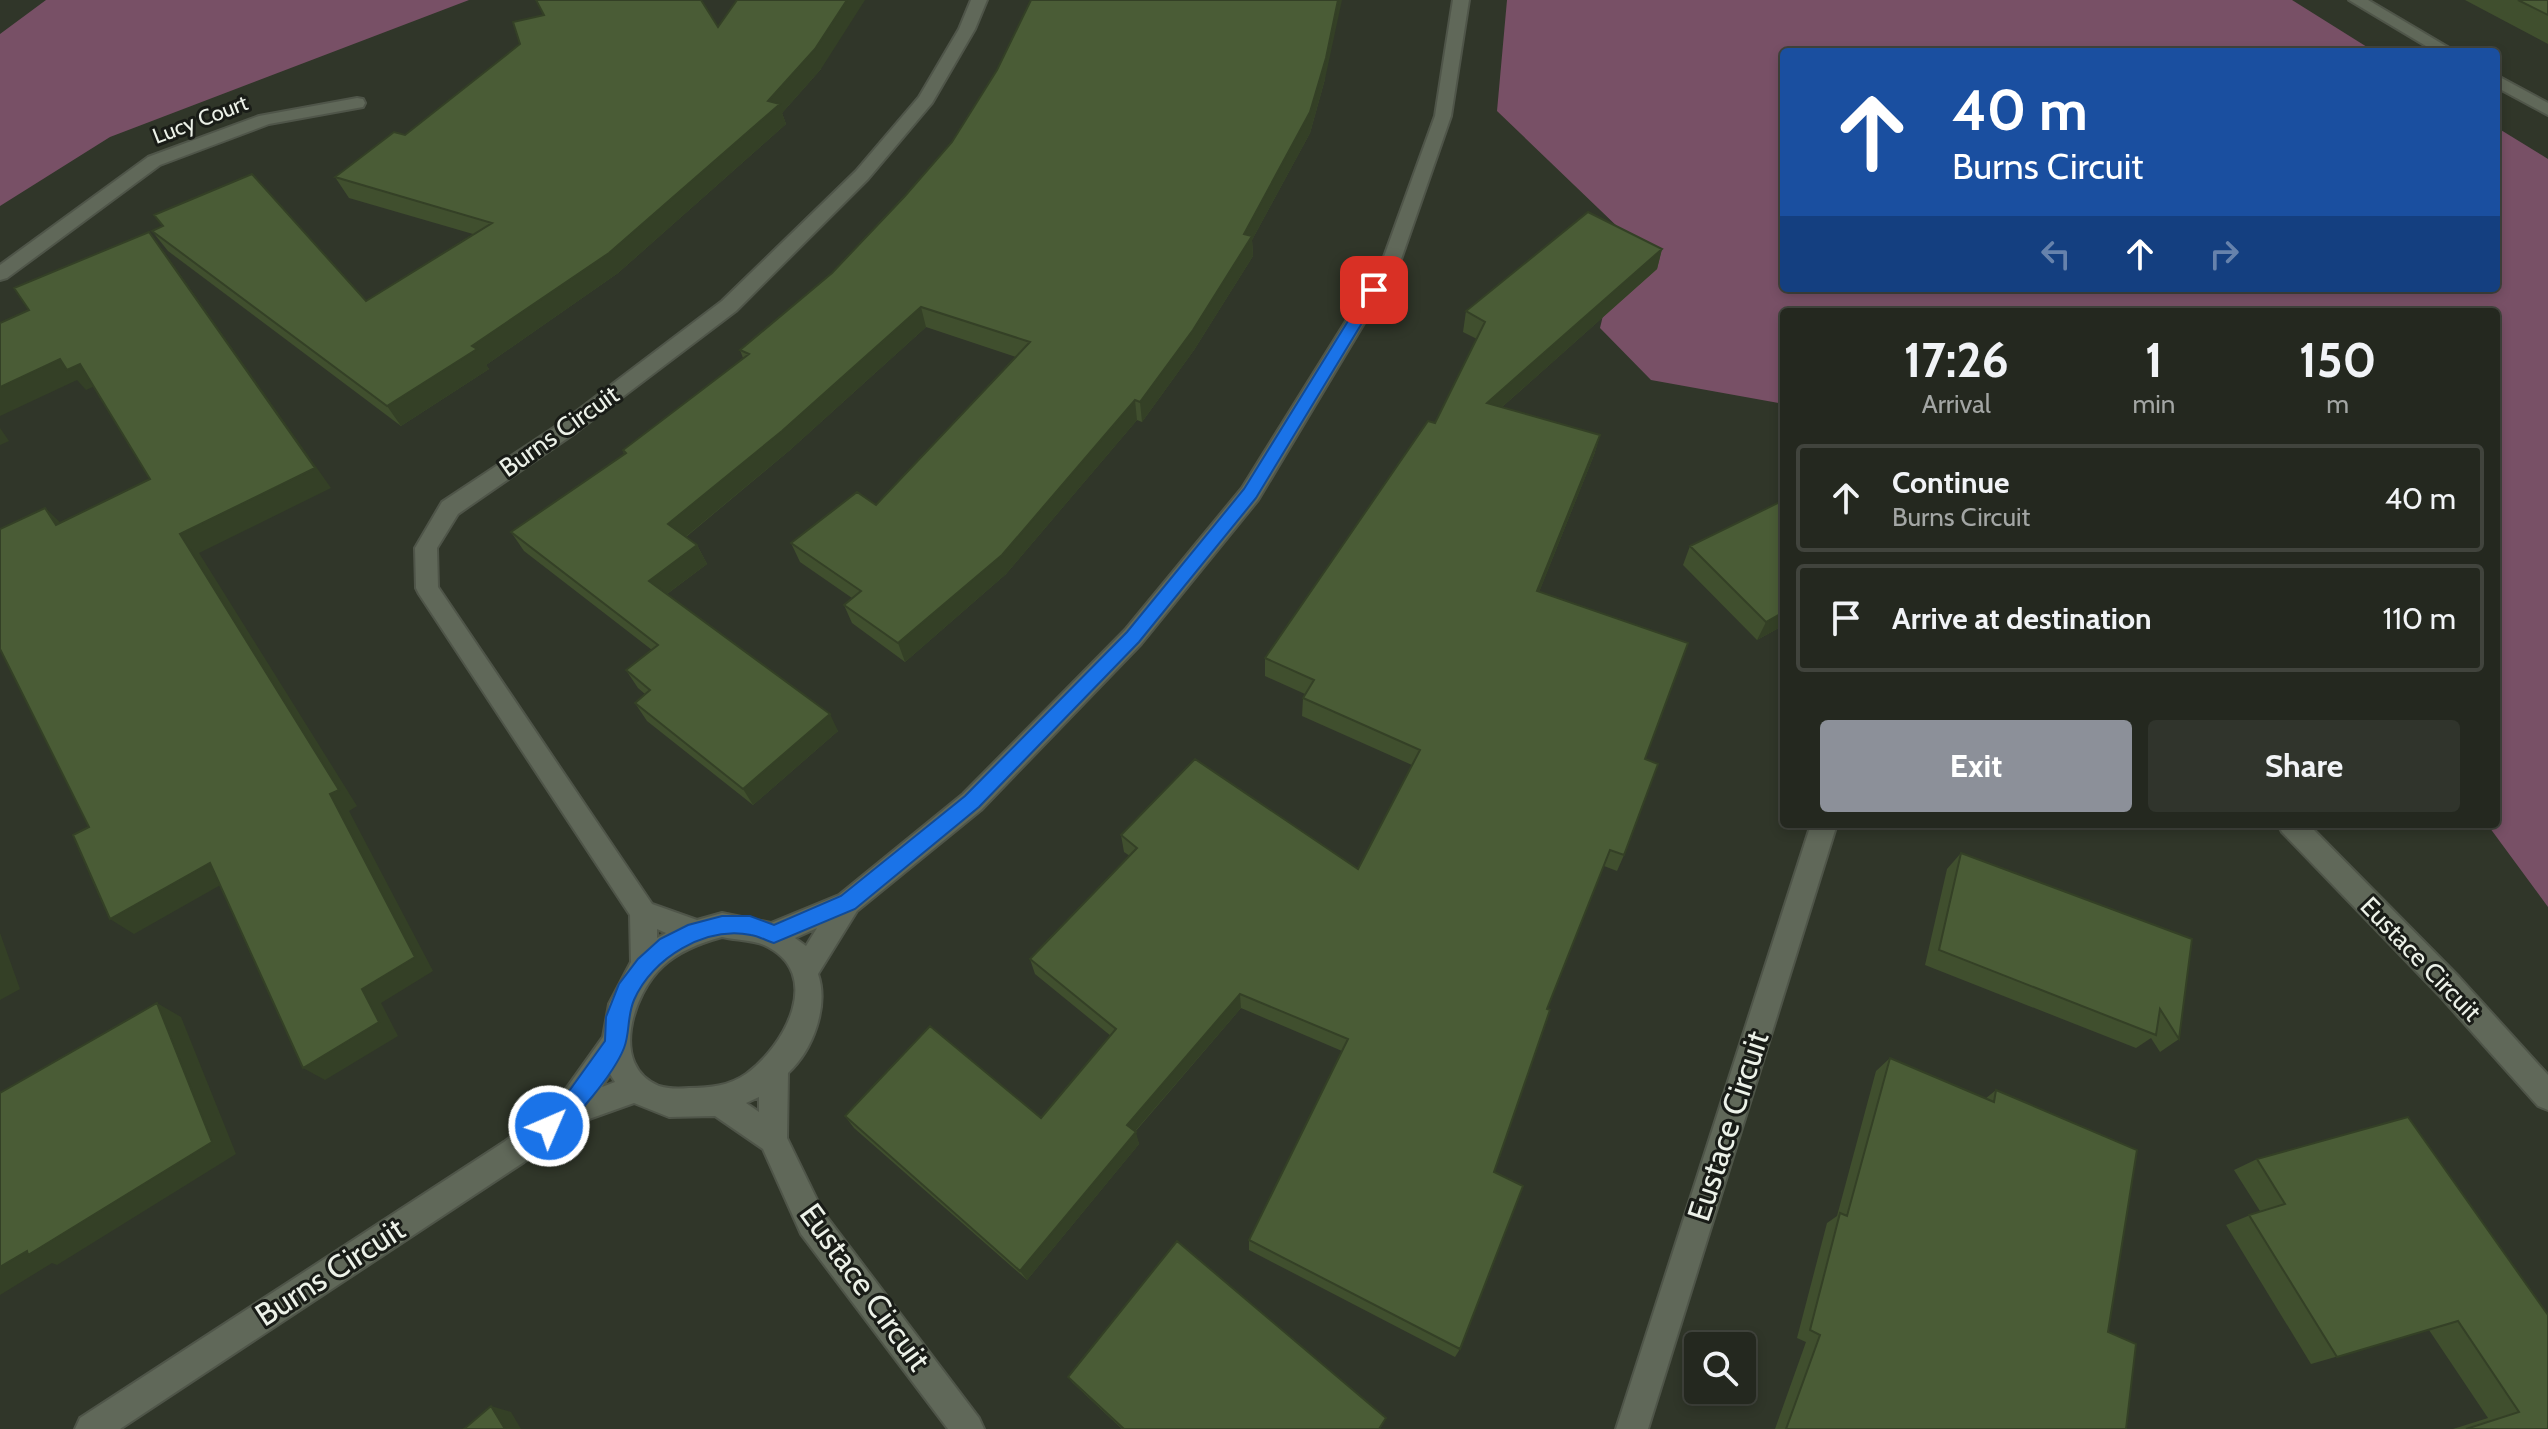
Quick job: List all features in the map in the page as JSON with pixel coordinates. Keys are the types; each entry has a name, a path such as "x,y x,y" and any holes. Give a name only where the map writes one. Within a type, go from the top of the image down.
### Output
{"street":[{"name":"Burns Circuit","path":"643,912 427,588 426,548 450,508 568,428 729,306 851,186 926,99 967,29 979,0"},
{"path":"774,934 848,903 972,802 1133,637 1250,494 1390,265 1443,116 1461,0"},
{"path":"2357,0 2441,48"},
{"path":"2500,82 2548,110"},
{"name":"Lucy Court","path":"0,274 154,161 265,120 357,103"},
{"name":"Eustace Circuit","path":"1632,1429 1823,828"},
{"name":"Eustace Circuit","path":"2295,828 2449,986 2548,1096"},
{"path":"806,969 848,903"},
{"path":"645,966 643,912 695,932"},
{"path":"722,925 750,925 774,934 793,949 806,969 810,993 807,1020 795,1046 774,1070 749,1089 720,1102 689,1106 661,1101 638,1088 622,1068 615,1044 617,1017 627,991 645,966 667,946 695,932 722,925"},
{"path":"566,1113 615,1044"},
{"path":"773,1139 774,1070"},
{"path":"566,1113 638,1088"},
{"path":"720,1102 773,1139"},
{"name":"Burns Circuit","path":"91,1429 514,1152 566,1113"},
{"name":"Eustace Circuit","path":"773,1139 812,1223 968,1429"}],"shaded area":[{"path":"46,0 469,0 110,137 0,206 0,34"},
{"path":"1507,0 2292,0 2369,48 1780,48 1780,292 2500,292 2500,129 2548,159 2548,907 2490,828 2500,828 2500,308 1780,308 1780,403 1651,380 1600,328 1623,232 1497,111"}],"building":[{"path":"536,0 701,0 718,27 737,0 847,0 815,49 768,101 780,104 609,253 472,346 477,349 387,406 152,231 163,226 154,215 252,174 366,301 492,223 335,177 394,132 405,135 520,44 513,22 544,15"},
{"path":"1031,0 1338,0 1326,58 1310,112 1244,234 1252,236 1193,330 1140,402 1135,400 1002,555 898,643 844,605 861,591 791,543 857,492 876,505 1030,342 921,307 782,431 668,524 697,545 649,581 830,714 743,789 635,703 650,690 626,670 658,645 511,532 626,453 623,450 749,354 740,350 832,273 952,142 997,70"},
{"path":"2518,0 2548,0 2548,15"},
{"path":"1588,212 1662,249 1487,403 1600,435 1537,591 1688,643 1645,759 1658,764 1624,855 1610,850 1547,1009 1550,1010 1494,1172 1523,1186 1460,1349 1249,1240 1348,1039 1240,994 1127,1125 1136,1132 1020,1271 845,1116 930,1026 1041,1118 1116,1029 1030,959 1137,848 1121,835 1195,759 1358,869 1420,750 1303,698 1314,680 1265,658 1428,421 1435,423 1485,322 1466,311"},
{"path":"149,232 315,468 180,534 339,790 330,794 415,957 362,989 379,1022 303,1068 210,863 110,919 73,835 89,827 0,649 0,529 45,508 56,525 150,479 80,364 67,370 60,359 0,387 0,323 29,310 14,288"},
{"path":"1780,502 1780,614 1766,622 1690,546"},
{"path":"1961,853 2192,939 2179,1039 2160,1009 2156,1035 1939,950"},
{"path":"157,1003 212,1142 28,1255 27,1251 0,1267 0,1093"},
{"path":"1890,1058 1994,1102 1996,1090 2137,1150 2108,1332 2136,1344 2126,1429 1786,1429 1820,1335 1810,1330 1840,1213 1847,1216"},
{"path":"2408,1117 2548,1315 2548,1429 2466,1429 2519,1412 2458,1321 2337,1357 2249,1215 2285,1204 2257,1159"},
{"path":"1177,1241 1386,1418 1379,1429 1124,1429 1068,1377"},
{"path":"491,1406 505,1429 464,1429"}],"route":[{"path":"549,1126 566,1113 615,1044 617,1017 627,991 645,966 667,946 695,932 722,925 750,925 774,934 848,903 972,802 1133,637 1250,494 1374,290"}]}
